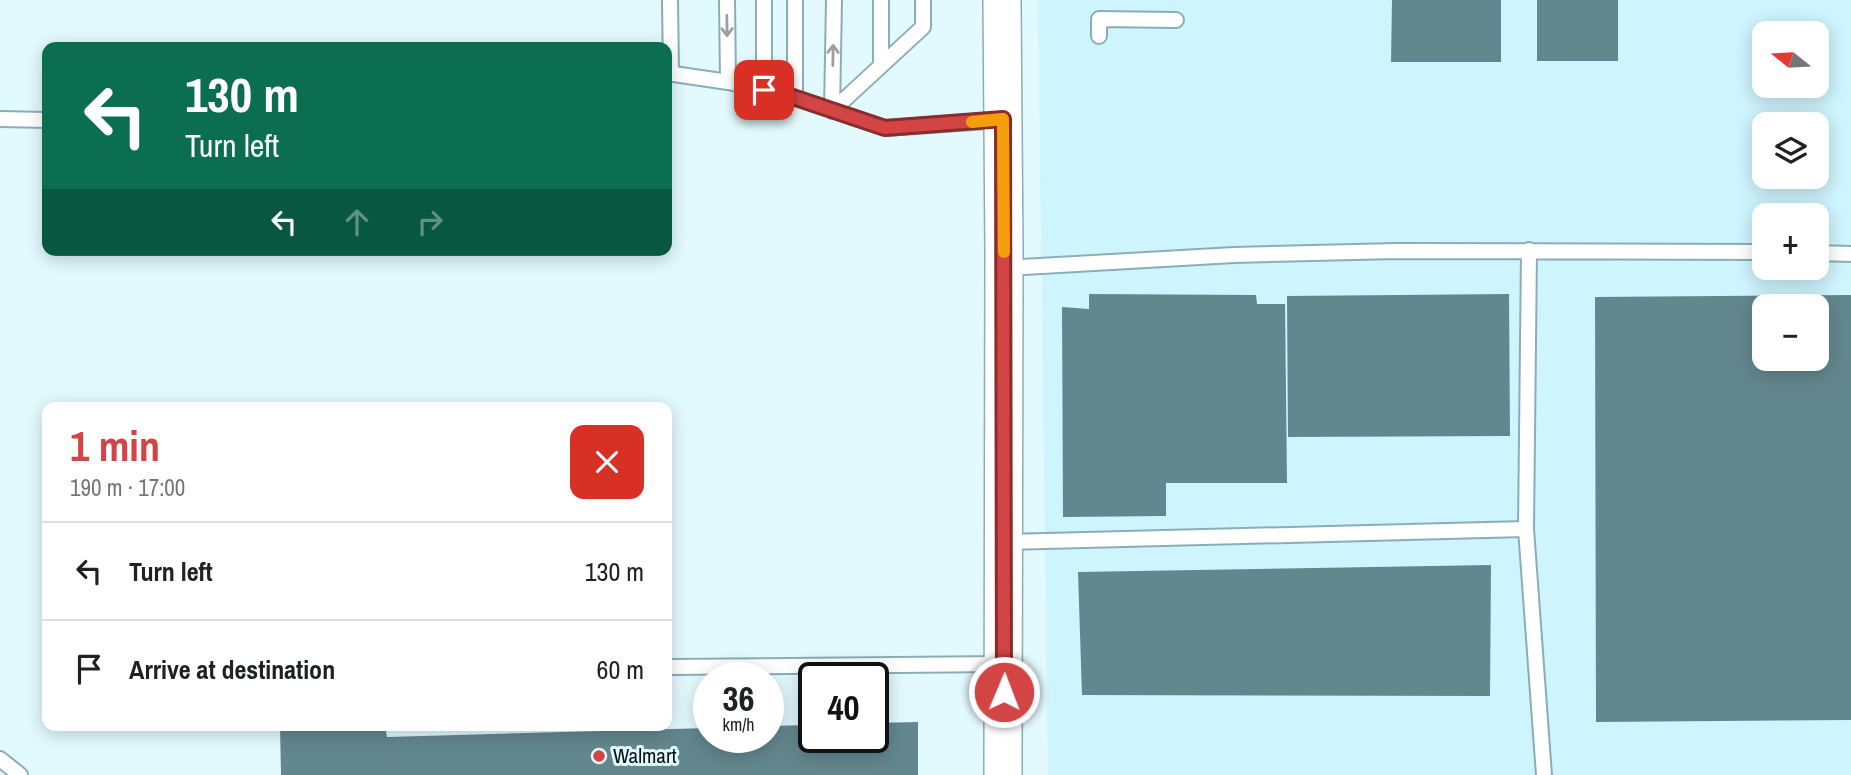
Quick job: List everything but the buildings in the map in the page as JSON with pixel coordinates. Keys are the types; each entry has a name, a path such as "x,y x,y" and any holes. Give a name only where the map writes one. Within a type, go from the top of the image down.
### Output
{"street":[{"path":"1002,0 1003,775"}],"lane":[{"path":"669,42 670,0"},
{"path":"727,0 728,82"},
{"path":"764,0 764,90"},
{"path":"795,0 795,98"},
{"path":"832,110 834,0"},
{"path":"881,0 881,65"},
{"path":"832,110 923,26 923,0"},
{"path":"1098,36 1098,19 1176,20"},
{"path":"672,73 764,90 885,128 1003,119"},
{"path":"0,119 42,120"},
{"path":"1004,268 1252,254 1529,250 1752,252"},
{"path":"1529,250 1527,528 1544,775"},
{"path":"1829,253 1851,254"},
{"path":"1004,542 1527,528"},
{"path":"672,667 1004,664"},
{"path":"0,759 20,775"}],"shaded area":[{"path":"1038,0 1851,0 1851,775 1048,775"}],"slow traffic":[{"path":"972,122 1003,119 1004,252"}],"place":[{"name":"Walmart","path":"599,756"}],"route":[{"path":"764,90 784,94 885,128 1003,119 1004,692"}]}
